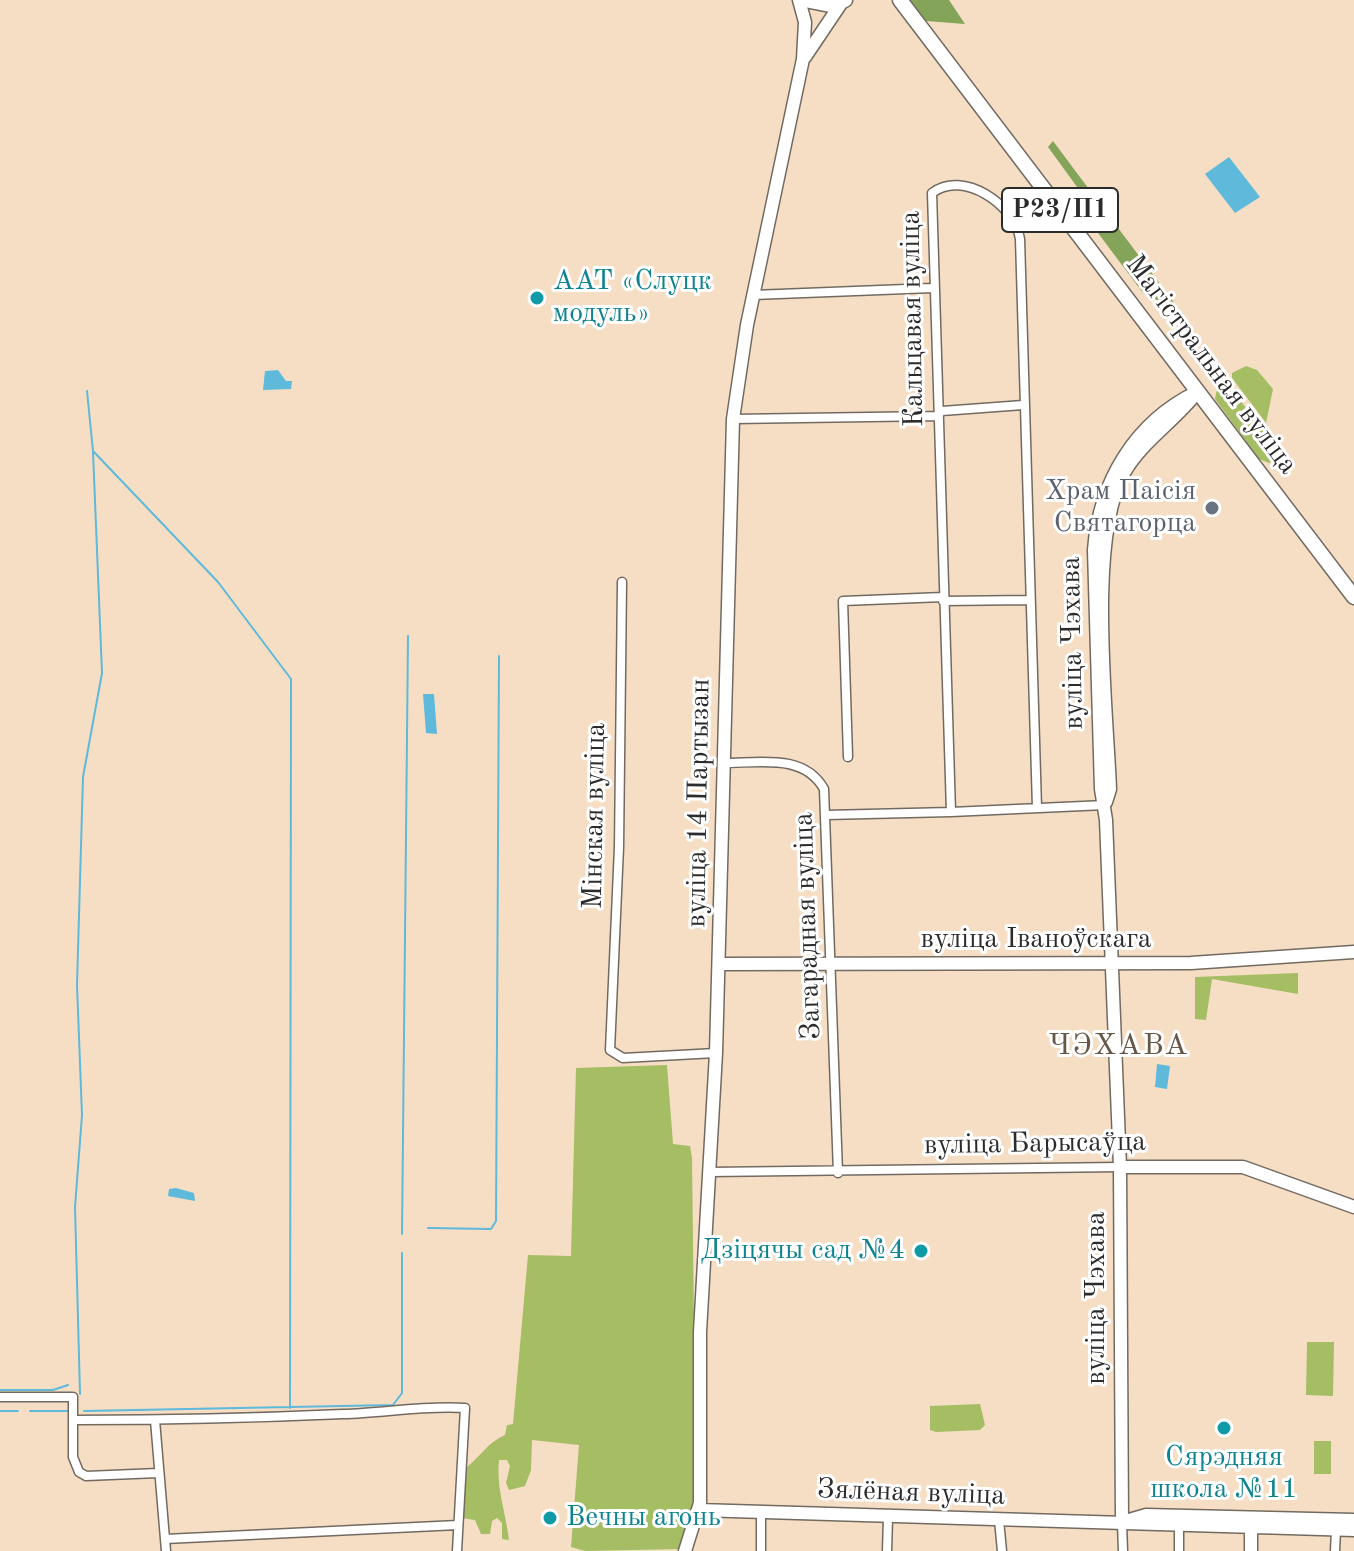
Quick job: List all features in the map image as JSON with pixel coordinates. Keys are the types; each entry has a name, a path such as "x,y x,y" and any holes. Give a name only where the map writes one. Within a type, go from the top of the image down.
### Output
{"main road":[{"name":"вуліца 14 Партызан","path":"685,1551 699,1510 700,1332 716,1053 733,419 753,295 803,59 805,22 799,0"},
{"path":"805,0 818,5 843,1"},
{"name":"Р23/П1","path":"892,0 910,12"},
{"name":"Р23/П1","path":"900,0 910,12"},
{"name":"вуліца 14 Партызан","path":"803,59 843,1"},
{"name":"Магістральная вуліца","path":"910,12 1354,597"},
{"name":"вуліца Чэхава","path":"1122,1523 1120,1167 1105,805 1110,789 1104,562 1108,513 1126,470 1197,392"},
{"name":"вуліца Іваноўскага","path":"719,964 1191,963 1354,952"},
{"name":"вуліца Барысаўца","path":"1120,1167 1243,1167 1354,1207"},
{"name":"Зялёная вуліца","path":"699,1510 1354,1530"},
{"name":"Зялёная вуліца","path":"1122,1523 1146,1515 1354,1520"},
{"path":"1251,1527 1251,1551"}],"street":[{"name":"Кальцавая вуліца","path":"951,812 932,288 933,190 970,189 999,202 1011,213 1020,239 1037,808"},
{"path":"753,295 932,288"},
{"path":"733,419 937,416 942,411 1023,405"},
{"name":"Мінская вуліца","path":"622,582 619,847 610,1050 623,1058 716,1053"},
{"path":"848,757 843,601 1029,600"},
{"name":"Загарадная вуліца","path":"724,763 790,763 813,773 824,789 838,1173"},
{"path":"826,815 1105,805"},
{"name":"вуліца Барысаўца","path":"710,1172 838,1173 1120,1167"},
{"path":"0,1397 73,1397 73,1457 79,1472 95,1477 158,1473"},
{"path":"75,1420 390,1412 440,1406 465,1408 457,1551"},
{"path":"155,1420 166,1551"},
{"path":"761,1513 761,1551"},
{"path":"887,1551 888,1518"},
{"path":"999,1520 1002,1551"},
{"name":"вуліца Чэхава","path":"1122,1523 1123,1551"},
{"path":"165,1539 458,1525"},
{"path":"1179,1525 1179,1551"},
{"path":"1335,1551 1336,1530"}],"green space":[{"path":"910,0 949,0 965,24 926,21"},
{"path":"1053,141 1178,311 1143,293 1092,225 1088,202 1048,147"},
{"path":"1246,366 1257,370 1273,389 1266,423 1232,378 1232,373"},
{"path":"1227,383 1278,450 1277,460 1269,463 1259,459 1215,399 1217,389"},
{"path":"1298,973 1298,994 1212,979 1206,1020 1195,1019 1195,977"},
{"path":"667,1065 673,1144 690,1146 692,1158 696,1490 680,1549 585,1551 571,1547 579,1445 532,1440 531,1470 525,1486 509,1490 506,1483 510,1466 507,1460 499,1460 500,1490 509,1540 502,1539 502,1523 497,1518 492,1521 490,1534 481,1534 475,1520 461,1518 467,1467 489,1445 505,1435 507,1425 513,1424 528,1255 571,1256 576,1068"},
{"path":"1307,1342 1334,1342 1333,1396 1306,1395"},
{"path":"980,1404 985,1425 980,1430 930,1430 930,1406"},
{"path":"1314,1441 1331,1441 1331,1474 1314,1474"}],"water":[{"path":"1229,157 1260,197 1235,213 1205,174"},
{"path":"278,370 286,381 292,381 291,389 263,390 265,371"},
{"path":"423,694 434,694 437,734 426,733"},
{"path":"1157,1064 1170,1066 1167,1089 1155,1087"},
{"path":"169,1189 194,1193 195,1201 168,1196"}],"waterway":[{"path":"87,391 93,451 218,582 291,679 290,1408"},
{"path":"80,1394 75,1207 82,1115 77,985 83,777 102,673 93,452"},
{"path":"402,1234 408,636"},
{"path":"428,1228 491,1229 496,1221 499,656"},
{"path":"84,1411 393,1405 402,1393 402,1253"},
{"path":"0,1390 53,1390 68,1385"},
{"path":"0,1411 18,1411"},
{"path":"30,1411 68,1411"}],"place":[{"name":"ААТ «Слуцк модуль»","path":"537,298"},
{"name":"Храм Паісія Святагорца","path":"1212,508"},
{"name":"Дзіцячы сад №4","path":"921,1251"},
{"name":"Сярэдняя школа №11","path":"1224,1428"},
{"name":"Вечны агонь","path":"550,1518"}],"district":[{"name":"ЧЭХАВА","path":"1119,1046"}]}
